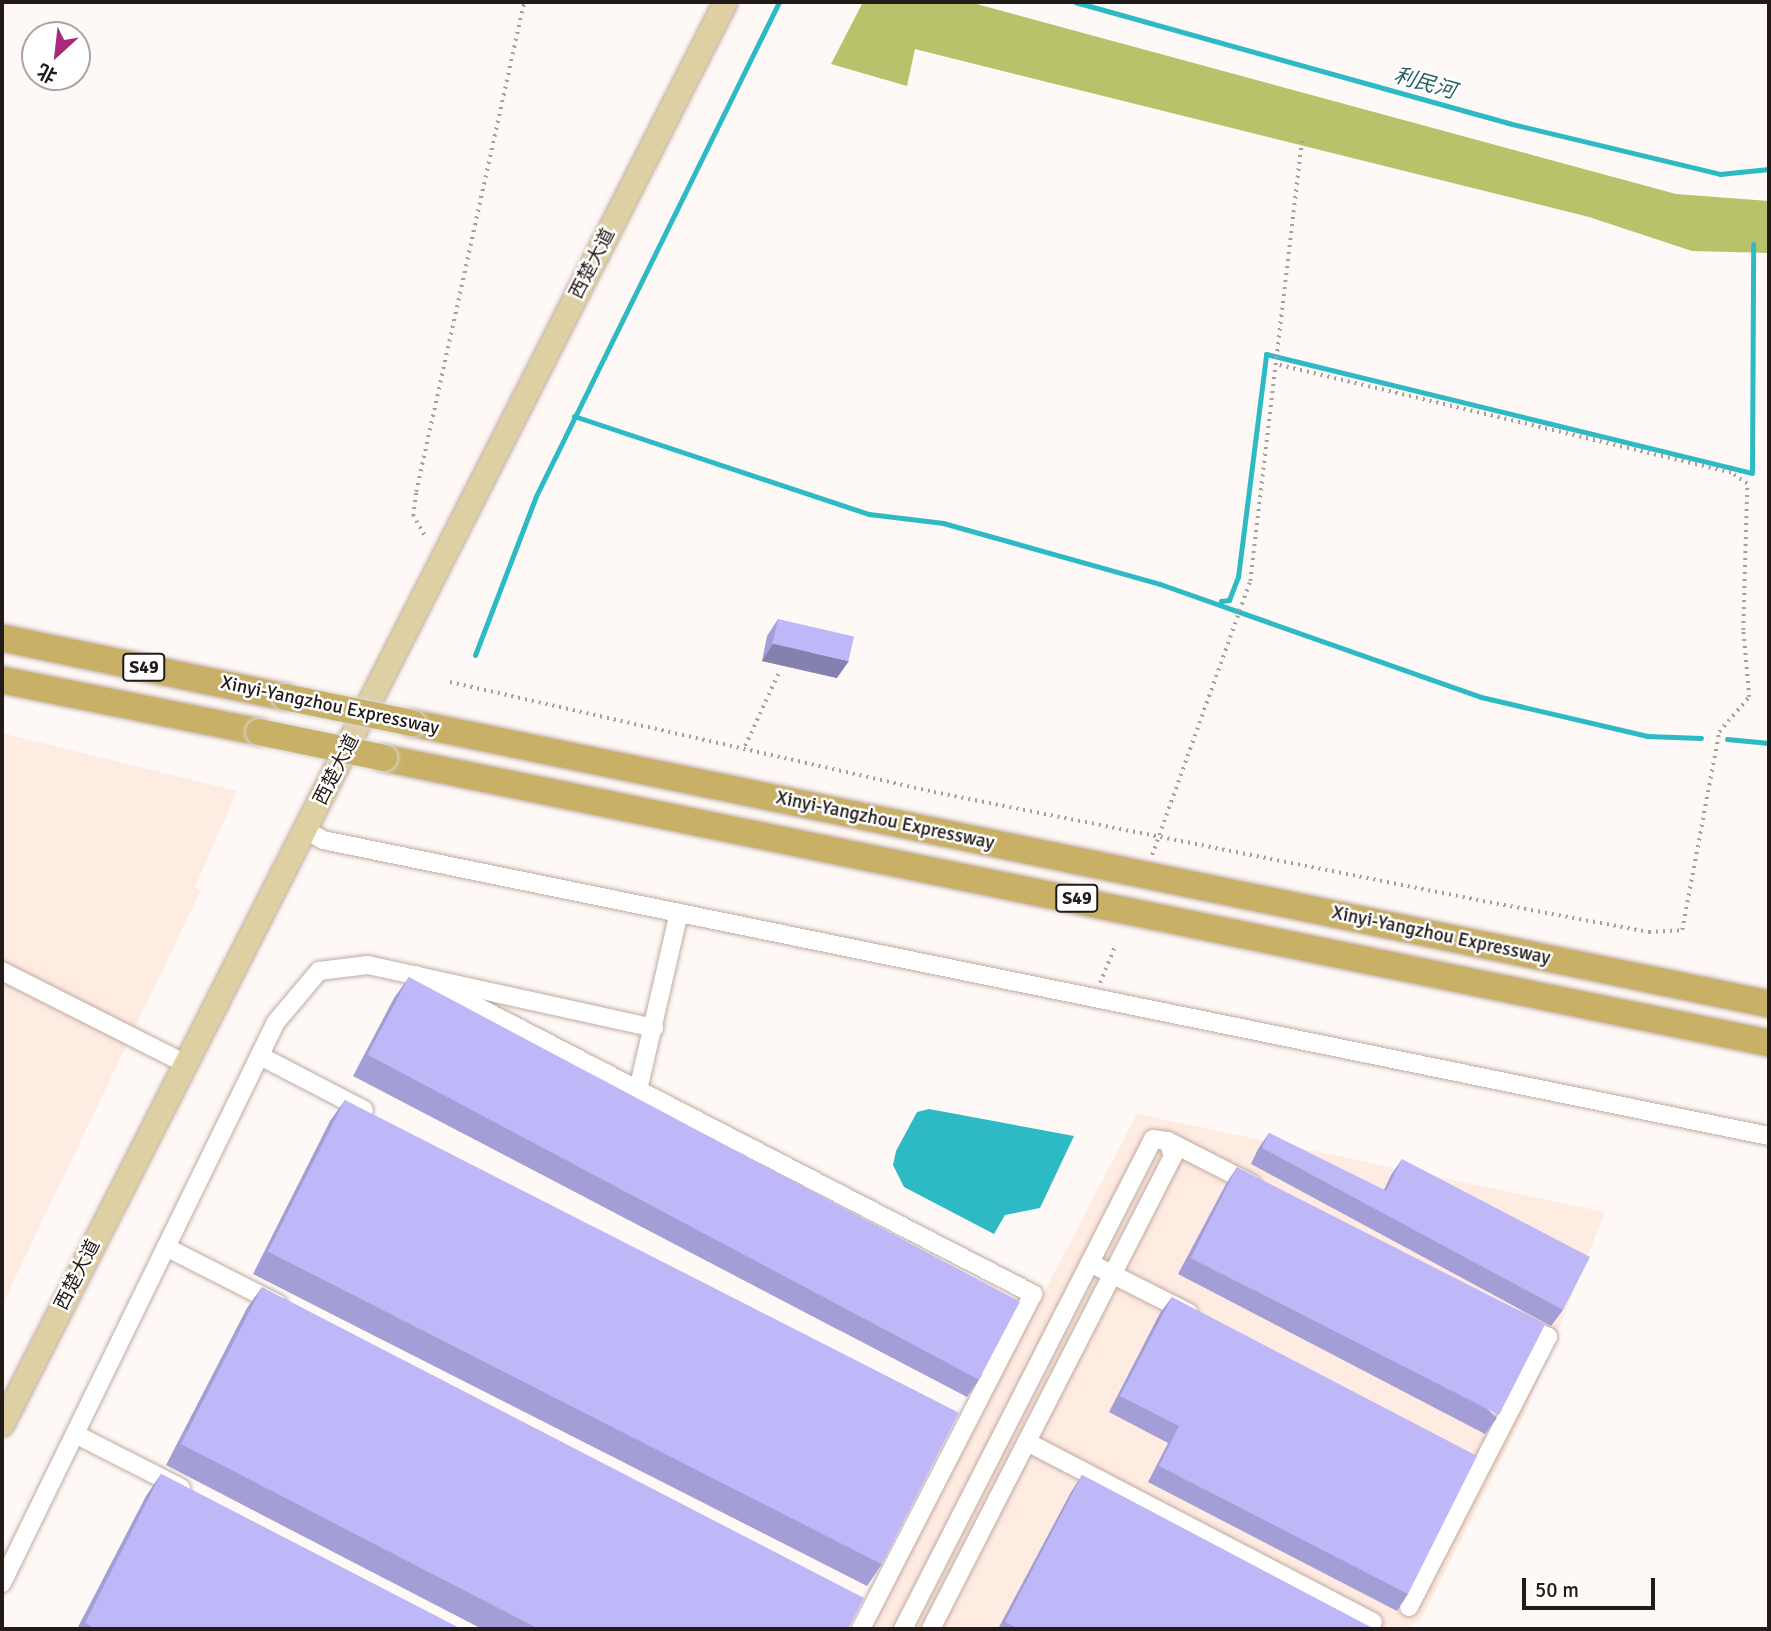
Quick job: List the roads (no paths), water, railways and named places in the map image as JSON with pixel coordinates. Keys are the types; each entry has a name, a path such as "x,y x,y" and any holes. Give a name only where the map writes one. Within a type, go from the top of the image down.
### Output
{"highway":[{"name":"Xinyi-Yangzhou Expressway","path":"2,638 1769,1004"},
{"name":"Xinyi-Yangzhou Expressway","path":"2,680 1769,1043"}],"main road":[{"name":"西楚大道","path":"2,1424 725,2"}],"street":[{"path":"306,830 323,840 1769,1136"},
{"path":"638,1090 679,913"},
{"path":"2,1583 260,1056 295,994 319,971 368,965 654,1028"},
{"path":"2,971 187,1064"},
{"path":"416,975 1033,1294 962,1418 861,1629"},
{"path":"260,1056 384,1120"},
{"path":"903,1629 1153,1139 1168,1141 1266,1191"},
{"path":"931,1629 1173,1156 1168,1141"},
{"path":"166,1247 303,1316"},
{"path":"1090,1263 1211,1325"},
{"path":"1409,1607 1474,1462 1548,1336 1499,1311"},
{"path":"75,1434 197,1497"},
{"path":"1027,1442 1373,1622"},
{"path":"848,1594 873,1607"}],"water":[{"path":"929,1109 1074,1136 1040,1208 1005,1215 994,1234 904,1187 893,1165 896,1151 917,1112"}],"waterway":[{"path":"475,655 536,496 779,2"},
{"name":"利民河","path":"1075,2 1508,123 1720,174 1769,169"},
{"path":"1221,601 1229,600 1238,577 1266,354 1752,473 1753,244"},
{"path":"574,416 869,514 943,523 1160,584 1481,697 1647,736 1701,738"},
{"path":"1727,739 1769,743"}]}
